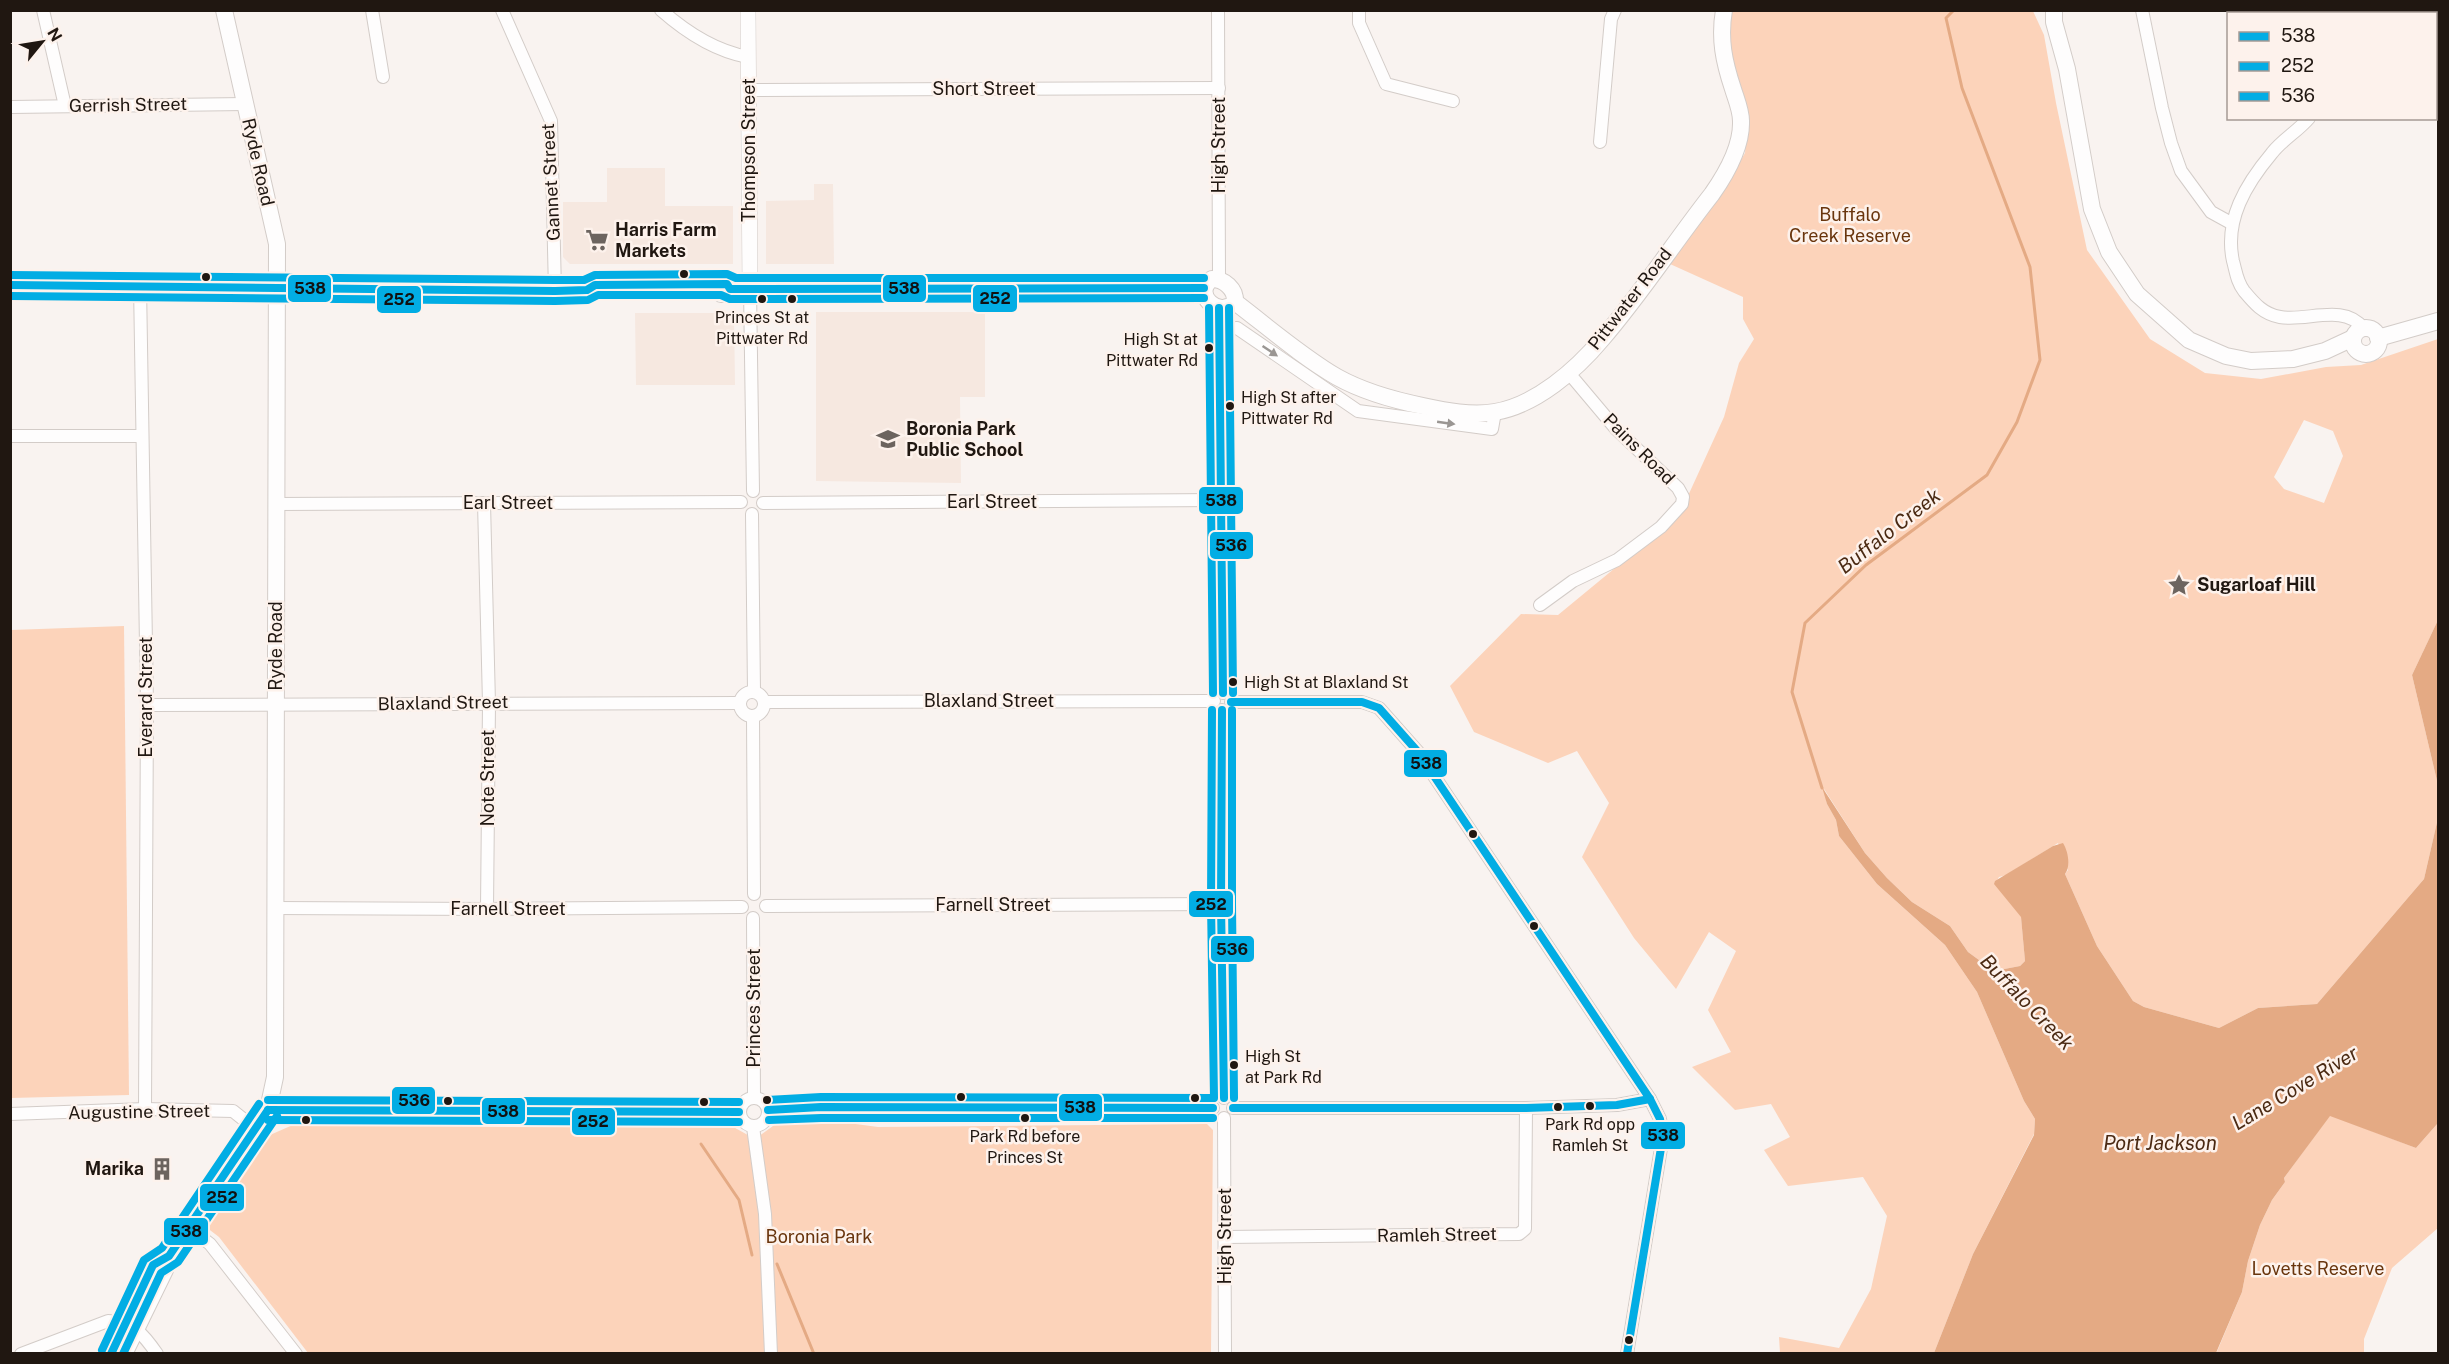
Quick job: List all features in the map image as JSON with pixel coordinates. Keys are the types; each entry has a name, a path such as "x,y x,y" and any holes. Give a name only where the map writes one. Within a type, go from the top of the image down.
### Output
{"main road":[{"name":"Ryde Road","path":"111,1353 165,1270 169,1256 268,1110 275,1077 277,244 224,10"},
{"name":"Pittwater Road","path":"1235,302 1307,357 1353,385 1388,398 1428,407 1472,413 1495,412 1538,395 1568,372 1602,340 1712,195 1731,160 1738,141 1741,122 1722,53 1721,28 1724,10"},
{"path":"2051,14 2067,69 2078,136 2075,141 2079,179 2092,230 2103,254 2122,285 2163,329 2182,343 2202,352 2223,361 2251,367 2294,366 2357,339 2371,329 2378,338 2378,346 2372,353 2364,354 2357,339"},
{"path":"1212,279 1219,279 1233,291 1235,302 1225,309 1219,308 1205,297 1204,288 1212,279"},
{"path":"10,285 587,290 596,295 727,294 730,289 1204,288"},
{"path":"2378,338 2439,321"},
{"name":"Ryde Road","path":"124,1353 130,1327"}],"street":[{"path":"43,10 64,106"},
{"path":"372,10 383,77"},
{"name":"Gannet Street","path":"502,10 551,121 555,291"},
{"path":"661,10 705,42 722,50 748,57"},
{"name":"Thompson Street","path":"748,10 750,289"},
{"name":"High Street","path":"1218,10 1219,279"},
{"path":"1359,10 1359,23 1386,84 1453,101"},
{"path":"1600,142 1611,19 1614,10"},
{"path":"2142,10 2170,143 2181,171 2211,212 2231,223"},
{"name":"Short Street","path":"749,90 1219,88"},
{"name":"Gerrish Street","path":"10,107 245,104"},
{"path":"2307,120 2273,152 2249,186 2231,223 2230,249 2238,283 2259,310 2280,317 2346,315 2356,321 2357,339"},
{"name":"Everard Street","path":"140,285 147,705 145,1109"},
{"path":"750,289 753,491"},
{"path":"1219,308 1224,1098"},
{"path":"1219,328 1237,328 1358,411 1492,429 1495,412"},
{"name":"Pains Road","path":"1540,605 1572,581 1617,560 1661,527 1682,504 1683,497 1678,489 1616,429 1568,372"},
{"path":"10,436 142,436"},
{"path":"753,491 760,494 763,503 759,511 752,514 742,509 741,502 743,495 753,491"},
{"name":"Earl Street","path":"763,503 1221,500"},
{"name":"Earl Street","path":"275,504 741,502"},
{"name":"Note Street","path":"484,503 489,702 487,909"},
{"path":"752,514 754,692"},
{"path":"754,692 762,696 764,702 761,712 753,716 743,712 740,703 744,694 754,692"},
{"name":"Blaxland Street","path":"147,705 489,702 740,703"},
{"name":"Blaxland Street","path":"764,702 1362,702 1379,708 1418,752 1650,1099"},
{"path":"753,716 754,894"},
{"path":"754,894 763,898 766,906 763,914 753,918 746,915 742,907 745,898 754,894"},
{"name":"Farnell Street","path":"766,906 1221,904"},
{"name":"Farnell Street","path":"274,908 742,907"},
{"name":"Princes Street","path":"753,918 754,1098"},
{"path":"754,1098 762,1101 768,1110 765,1121 753,1127 745,1124 739,1112 742,1103 754,1098"},
{"path":"1224,1098 1230,1101 1233,1108 1230,1115 1224,1118 1217,1116 1213,1108 1215,1102 1224,1098"},
{"path":"1233,1108 1526,1108 1617,1105 1650,1099 1660,1119 1663,1136 1627,1353"},
{"path":"768,1110 821,1107 1213,1108"},
{"name":"Ramleh Street","path":"1225,1237 1519,1234 1525,1229 1526,1108"},
{"name":"Augustine Street","path":"10,1114 145,1109 233,1111 248,1123 250,1138"},
{"path":"268,1110 739,1112"},
{"name":"High Street","path":"1224,1118 1225,1353"},
{"path":"753,1127 765,1214 771,1353"},
{"path":"188,1227 210,1244 296,1353"},
{"path":"21,1353 108,1321 140,1331 157,1353"}],"shaded area":[{"path":"607,168 665,168 665,206 733,206 733,264 570,264 563,257 563,202 607,202"},
{"path":"814,184 833,184 834,264 766,264 766,201 814,200"},
{"name":"Boronia Park Public School","path":"816,312 985,312 985,397 960,397 961,483 816,481"},
{"path":"635,313 734,313 735,385 636,385"}],"green space":[{"name":"Buffalo Creek Reserve","path":"1730,11 2033,11 2044,35 2087,250 2150,339 2205,373 2261,379 2326,367 2361,365 2438,339 2438,620 2412,675 2438,785 2438,818 2424,879 2317,1004 2258,1008 2219,1028 2144,1007 2133,1001 2097,946 2065,874 2068,870 2058,843 1999,877 1995,884 2021,916 2025,961 2020,966 1994,971 1968,952 1950,926 1912,902 1887,878 1865,853 1824,789 1827,804 1836,820 1839,836 1877,884 1945,945 1977,992 2024,1101 2035,1119 2034,1134 1973,1254 1934,1353 1780,1353 1779,1337 1839,1348 1871,1289 1887,1216 1863,1177 1788,1186 1764,1150 1790,1137 1771,1104 1735,1110 1692,1067 1731,1052 1708,1010 1736,951 1709,932 1676,989 1634,938 1582,857 1609,803 1577,751 1548,763 1474,732 1450,686 1521,614 1558,615 1632,554 1687,498 1724,417 1739,363 1754,339 1743,319 1743,297 1670,264 1721,194 1745,153 1748,113 1725,31","holes":["2304,420 2333,431 2343,456 2324,503 2284,489 2274,477"]},
{"path":"124,626 129,1095 11,1098 11,630"},
{"name":"Boronia Park","path":"788,1115 878,1127 1207,1124 1213,1130 1211,1353 308,1353 219,1237 202,1224 270,1135 295,1124 728,1124 755,1139"},
{"name":"Lovetts Reserve","path":"2330,1115 2416,1148 2438,1123 2438,1228 2392,1268 2364,1339 2364,1353 2216,1354 2242,1292 2248,1261 2260,1225 2272,1200 2285,1182 2284,1178"}],"water":[{"path":"2438,620 2438,785 2412,675"},
{"name":"Port Jackson","path":"1822,787 1865,853 1887,878 1912,902 1950,926 1968,952 1994,971 2020,966 2025,961 2021,917 1994,884 1995,881 2053,846 2063,843 2068,858 2065,874 2097,946 2133,1001 2144,1007 2219,1028 2258,1008 2317,1004 2424,879 2438,818 2438,1123 2416,1148 2330,1116 2284,1178 2285,1182 2272,1200 2260,1225 2248,1261 2242,1292 2216,1353 1934,1353 1973,1254 2034,1135 2035,1119 2024,1101 1977,992 1945,945 1877,884 1839,836 1836,820 1827,804"}],"waterway":[{"name":"Buffalo Creek","path":"1822,788 1792,692 1805,623 1866,565 1987,475 2017,422 2040,360 2030,267 1962,88 1946,18 1954,10"},
{"path":"701,1144 739,1200 752,1255"},
{"path":"777,1264 814,1354"}],"transit line":[{"name":"536","path":"10,275 555,280 584,280 595,275 727,274 736,278 1204,278"},
{"name":"538","path":"10,285 555,291 587,290 595,285 727,284 730,289 1204,288"},
{"name":"252","path":"10,296 555,301 588,300 598,295 721,295 730,299 1204,298"},
{"name":"252","path":"1209,308 1213,693"},
{"name":"538","path":"1219,308 1223,693"},
{"name":"536","path":"1229,308 1233,693"},
{"name":"538","path":"1231,702 1362,702 1379,708 1418,752 1650,1099 1660,1119 1663,1136 1627,1354"},
{"name":"252","path":"1212,710 1211,904 1214,1098"},
{"name":"538","path":"1222,710 1221,904 1224,1098"},
{"name":"536","path":"1232,710 1234,1098"},
{"name":"536","path":"767,1100 821,1097 1213,1098"},
{"name":"538","path":"1233,1108 1526,1108 1617,1105 1650,1099"},
{"name":"536","path":"268,1100 739,1102"},
{"name":"536","path":"102,1350 144,1260 162,1248 259,1104"},
{"name":"538","path":"768,1110 821,1107 1213,1108"},
{"name":"538","path":"268,1110 739,1112"},
{"name":"538","path":"111,1354 153,1265 169,1256 268,1110"},
{"name":"252","path":"123,1354 161,1273 178,1262 277,1116"},
{"name":"252","path":"769,1120 1213,1118"},
{"name":"252","path":"268,1120 739,1122"}],"place":[{"name":"Harris Farm Markets","path":"597,240"},
{"name":"Princes St at Pittwater Rd","path":"762,299"},
{"name":"High St at Pittwater Rd","path":"1209,348"},
{"name":"High St after Pittwater Rd","path":"1230,406"},
{"name":"Boronia Park Public School","path":"888,439"},
{"name":"Sugarloaf Hill","path":"2179,585"},
{"name":"High St at Blaxland St","path":"1233,682"},
{"name":"High St at Park Rd","path":"1234,1065"},
{"name":"Park Rd opp Ramleh St","path":"1590,1106"},
{"name":"Park Rd before Princes St","path":"1025,1118"},
{"name":"Marika","path":"162,1169"}],"water label":[{"name":"Lane Cove River","path":"2295,1088"}]}
